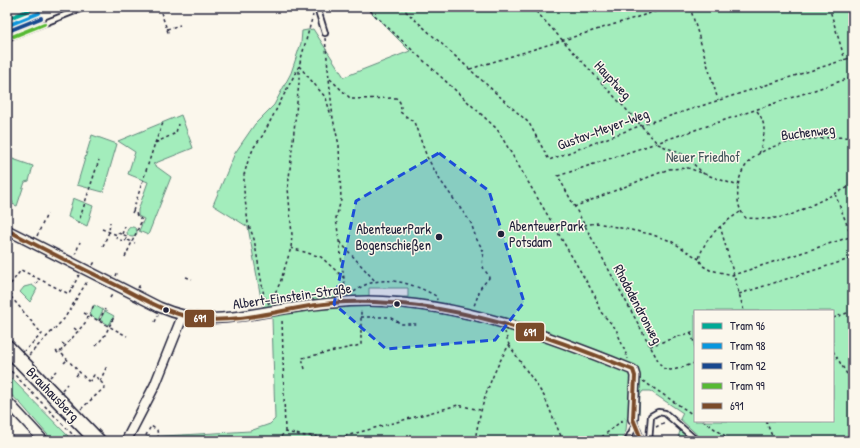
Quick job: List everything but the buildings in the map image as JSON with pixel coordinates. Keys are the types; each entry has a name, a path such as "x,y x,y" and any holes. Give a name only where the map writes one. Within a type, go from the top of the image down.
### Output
{"main road":[{"path":"7,17 33,7"},
{"name":"Brauhausberg","path":"7,347 12,362 69,421 98,441"}],"street":[{"name":"Albert-Einstein-Straße","path":"7,230 159,307 183,315 206,319 229,319 281,310 346,302 415,304 505,324 580,349 634,373"},
{"path":"126,441 150,397 183,315"},
{"path":"633,420 634,373"},
{"path":"7,401 44,441"}],"lane":[{"path":"7,38 85,7"},
{"path":"317,7 325,33"},
{"path":"649,441 651,416 658,412 665,413 671,420 697,441"},
{"path":"627,441 633,420"},
{"path":"633,420 642,441"}],"path":[{"path":"159,7 169,35"},
{"path":"366,7 497,129 595,296 600,311 616,329 634,373 694,415"},
{"name":"Hauptweg","path":"532,7 658,144 684,155 704,174"},
{"path":"470,69 670,7"},
{"path":"690,7 718,100"},
{"path":"829,7 845,60"},
{"name":"Gustav-Meyer-Weg","path":"401,8 530,123 549,160 642,125 853,57"},
{"path":"299,66 300,83 288,188 292,235 291,248 280,283 270,305 264,296 254,239 248,223 244,191 244,175 254,147 263,135 299,66 313,14"},
{"path":"167,29 180,25"},
{"path":"325,33 333,119 340,165 341,200 336,218 345,278 346,302"},
{"path":"299,66 326,98 333,119"},
{"path":"658,144 853,77"},
{"path":"330,79 351,99 396,98 400,101 400,112 414,122 427,157 440,180 471,223 476,238 484,252 482,261 484,270 488,274 489,278 481,287 470,316"},
{"path":"756,110 763,119 764,128 764,140 759,154"},
{"path":"125,257 134,243 142,220 133,212 163,123"},
{"path":"155,143 176,133 178,124"},
{"name":"Buchenweg","path":"738,186 742,172 750,161 771,147 790,142 853,137"},
{"name":"Rhododendronweg","path":"658,144 558,176 661,366 664,370 670,371 694,363"},
{"path":"78,224 99,160"},
{"name":"Hauptweg","path":"574,207 669,169 688,168 738,186"},
{"path":"738,186 737,200 740,212 746,218 768,219 789,216 853,186"},
{"path":"835,194 853,240"},
{"path":"700,260 702,248 720,226 740,212"},
{"path":"34,244 47,214"},
{"path":"103,246 109,232 110,222"},
{"path":"584,225 597,223 650,234 671,241 700,260 703,266 710,270 733,275 852,236"},
{"path":"122,234 125,226"},
{"path":"720,226 744,310"},
{"path":"102,229 117,236 116,238 125,242 126,239"},
{"path":"117,236 118,233 127,236 126,239 134,243"},
{"path":"76,252 80,242"},
{"path":"340,242 376,282"},
{"path":"291,248 321,257 345,278"},
{"path":"739,294 853,258"},
{"path":"7,289 21,270 69,294 83,269"},
{"path":"36,348 64,319 79,297 92,273"},
{"path":"186,277 192,278"},
{"path":"36,284 39,280"},
{"path":"7,292 42,334 12,362 69,421 78,441"},
{"path":"10,296 13,293"},
{"path":"60,352 79,332 94,305"},
{"path":"99,321 105,309"},
{"path":"277,441 285,432 281,310"},
{"path":"834,318 853,311"},
{"path":"84,313 127,336"},
{"path":"305,369 302,358 361,346 361,316 390,317 402,324 417,324"},
{"path":"96,346 114,317 115,318"},
{"path":"505,324 508,344 544,396 563,441"},
{"path":"74,328 79,332"},
{"path":"650,346 694,332"},
{"path":"691,333 694,343"},
{"path":"62,343 66,346"},
{"path":"475,441 480,410 491,376 508,344"},
{"path":"56,351 59,354 60,352 88,381 90,381 94,375 104,385 104,388 69,421"},
{"path":"834,353 853,384"},
{"path":"64,363 67,360"},
{"path":"100,380 107,366 106,365"},
{"path":"50,377 56,371"},
{"path":"76,376 79,372"},
{"path":"848,377 853,375"},
{"path":"62,390 67,384"},
{"path":"285,432 305,436 342,437 458,404 480,410"},
{"path":"597,441 625,418 633,420"},
{"path":"649,430 671,420"},
{"path":"704,422 733,441"},
{"path":"766,422 774,441"},
{"path":"143,441 151,426 157,430 159,441"}],"highlighted area":[{"path":"439,153 489,191 524,302 495,340 386,349 334,304 356,201"}],"green space":[{"name":"Neuer Friedhof","path":"366,7 853,7 853,441 704,441 680,419 683,413 650,391 643,391 640,395 639,414 634,414 633,419 627,419 626,431 620,441 145,441 147,437 250,431 270,424 275,419 272,318 262,304 248,227 213,205 235,153 255,124 274,105 291,73 301,43 302,31 313,29 344,77 410,51","holes":["369,288 408,288 408,297 369,297"]},
{"path":"181,115 193,148 153,164 171,177 148,235 139,231 144,219 138,216 138,210 148,182 128,174 135,152 118,141"},
{"path":"92,135 117,144 103,192 77,185"},
{"path":"7,157 33,166 29,181 25,182 17,206 12,204 13,202 9,200 7,201"},
{"path":"73,198 93,206 87,226 68,217"},
{"path":"130,227 134,227 136,228 136,236 130,237 127,234 127,230"},
{"path":"32,285 37,289 30,302 20,292 24,287"},
{"path":"94,305 103,310 98,320 89,315"},
{"path":"105,311 114,316 109,325 100,320"},
{"path":"7,374 73,441 53,441 21,404 7,391"},
{"path":"680,431 687,434 694,441 677,441"}],"tram line":[{"name":"96","path":"7,19 37,7"},
{"name":"98","path":"9,25 39,13"},
{"name":"92","path":"11,30 41,18"},
{"name":"99","path":"14,36 44,24"}],"transit line":[{"name":"691","path":"7,230 157,306 195,318 212,320 250,317 328,303 384,303 421,306 457,312 528,331 564,343 633,370 635,376 633,419 642,441"}],"place":[{"name":"AbenteuerPark Potsdam","path":"501,234"},
{"name":"AbenteuerPark Bogenschießen","path":"439,237"}]}
